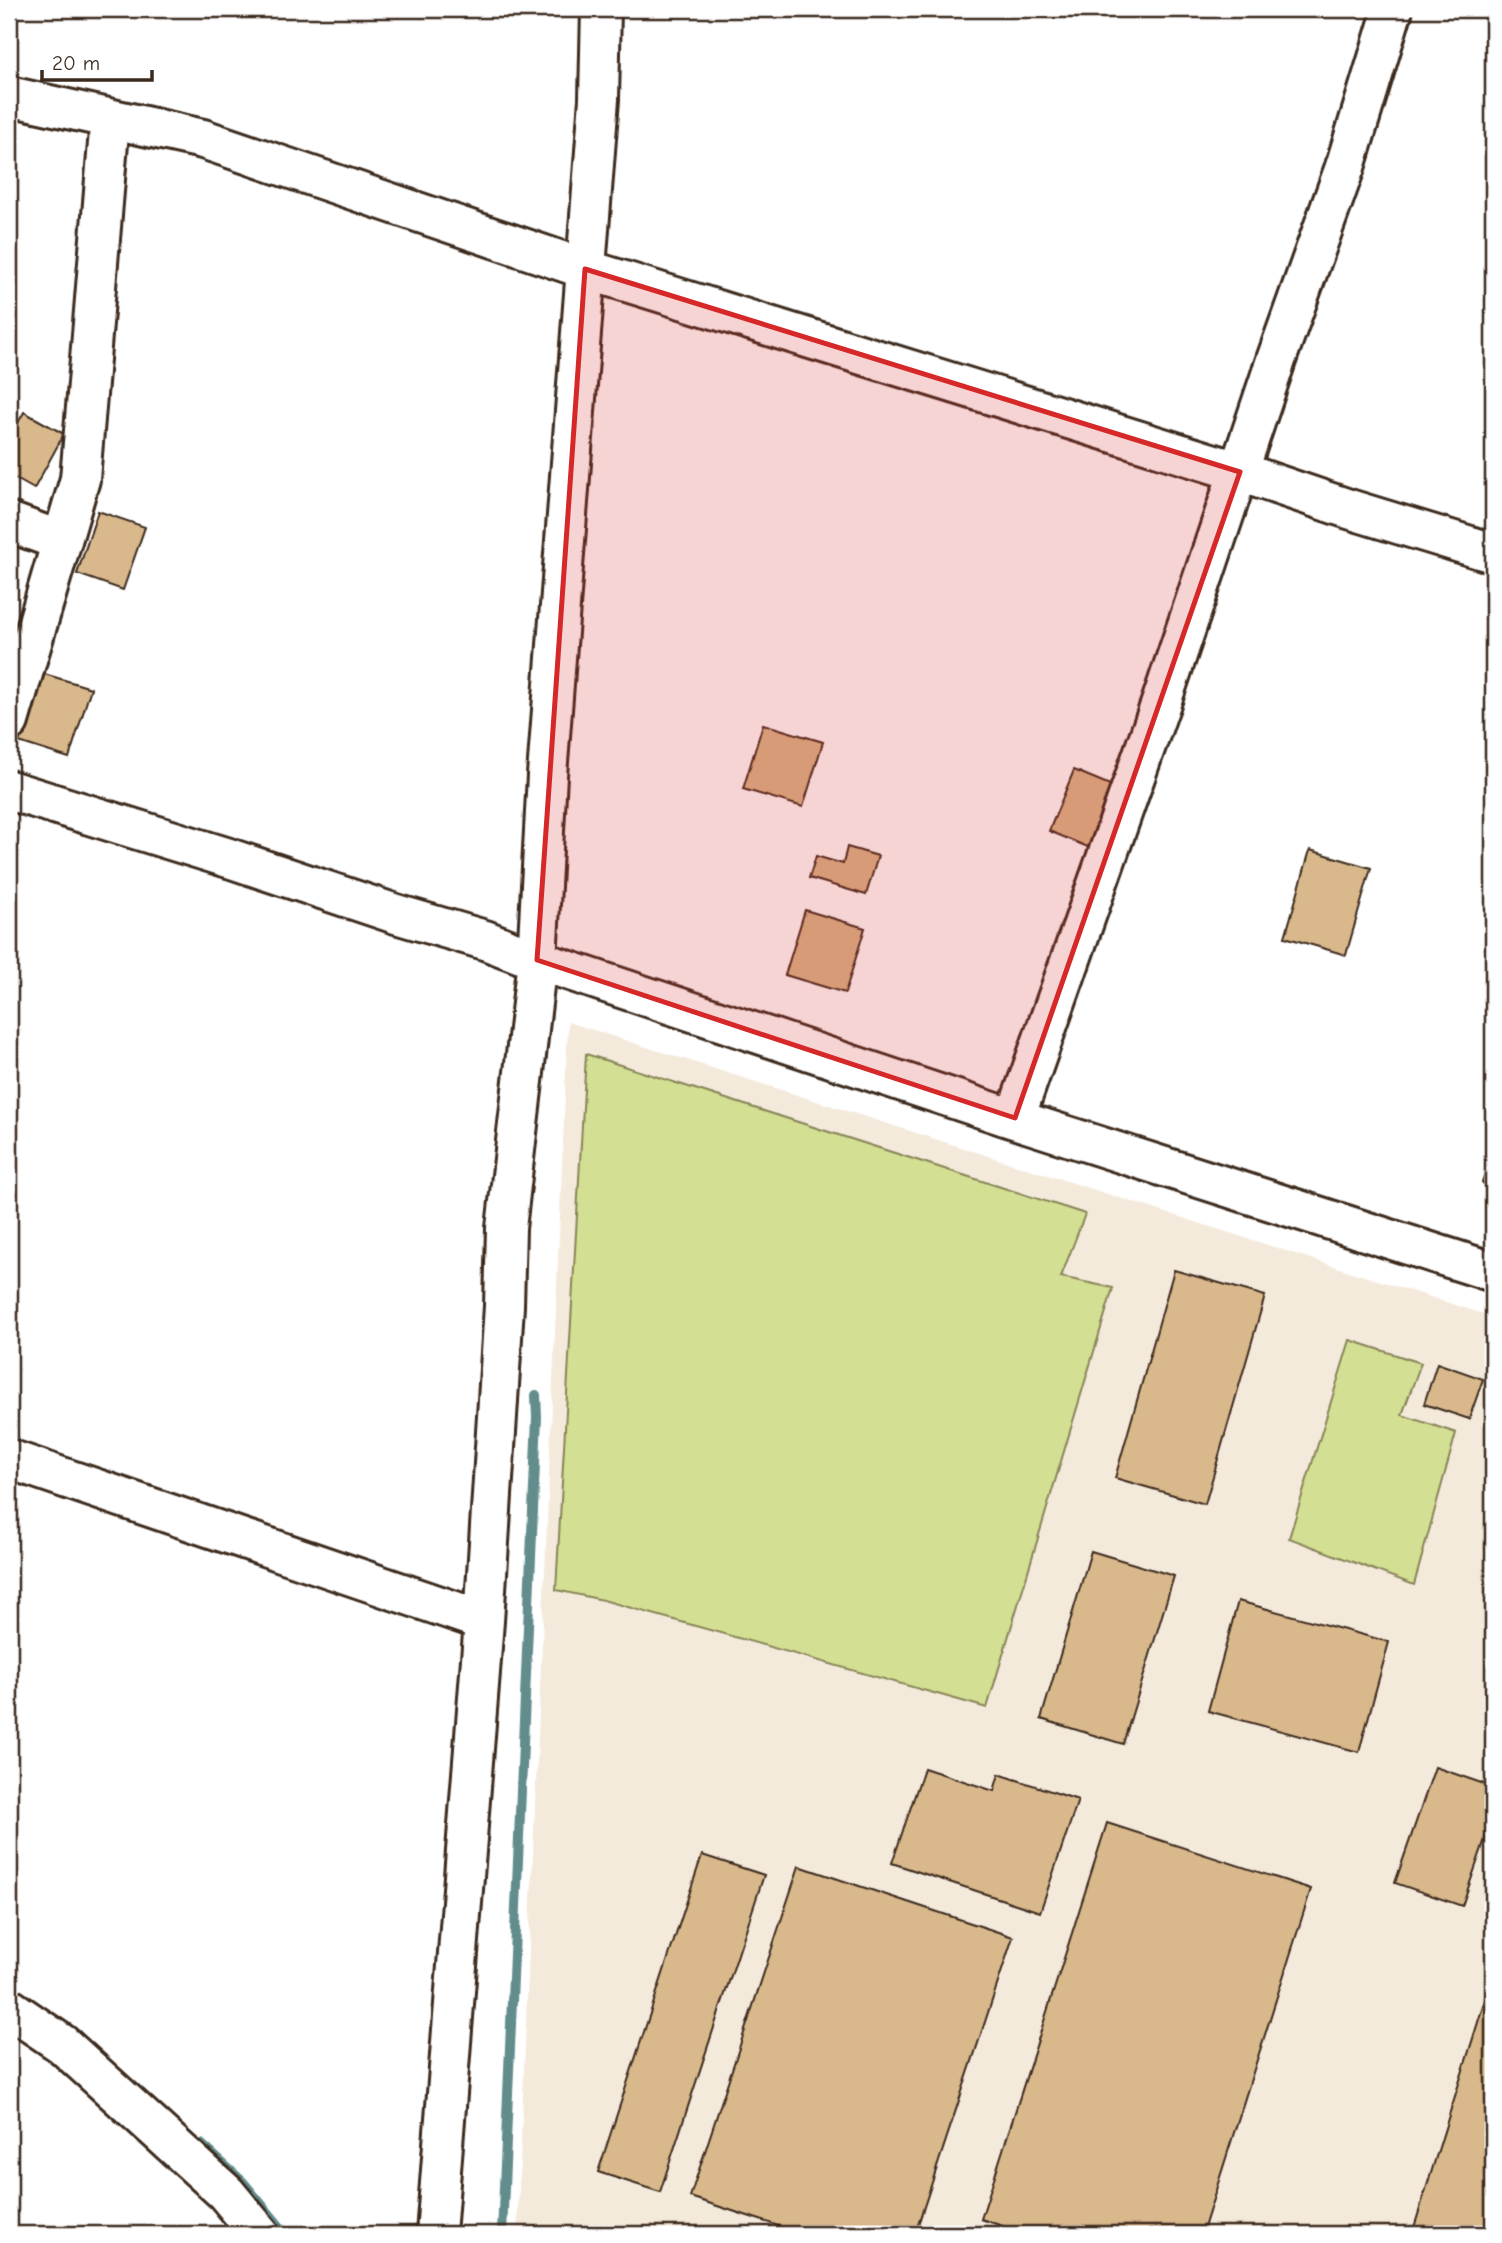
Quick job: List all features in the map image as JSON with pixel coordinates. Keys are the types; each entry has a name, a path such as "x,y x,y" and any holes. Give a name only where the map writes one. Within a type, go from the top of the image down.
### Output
{"street":[{"path":"436,2234 484,1621 504,1306 506,1228 537,960 547,775 599,99 601,9"},
{"path":"1015,1118 1345,167 1393,9"},
{"path":"9,96 203,139 585,269 1493,553"},
{"path":"9,721 80,479 110,119"},
{"path":"9,522 61,541"},
{"path":"9,790 485,940 537,960 1015,1118 1493,1272"},
{"path":"9,1459 484,1621"},
{"path":"9,2008 62,2044 226,2193 260,2234"}],"highlighted area":[{"path":"585,269 1240,472 1015,1118 537,960"}],"shaded area":[{"path":"568,1022 1493,1317 1493,2234 517,2234"}],"green space":[{"path":"586,1054 1085,1214 1061,1277 1113,1288 987,1708 603,1600 556,1590"},
{"path":"1350,1340 1421,1363 1402,1415 1456,1433 1414,1585 1289,1538"}],"building":[{"path":"24,412 64,434 34,489 9,475 9,439"},
{"path":"98,511 145,527 123,590 77,574"},
{"path":"41,673 91,688 69,758 19,742"},
{"path":"763,724 823,742 803,807 743,789"},
{"path":"1074,770 1115,787 1090,848 1049,831"},
{"path":"847,847 878,856 866,895 809,878 816,856 843,864"},
{"path":"1310,850 1371,868 1346,955 1285,937"},
{"path":"805,910 865,928 845,993 785,975"},
{"path":"1493,1146 1493,1186 1482,1183"},
{"path":"1174,1270 1265,1296 1205,1504 1115,1478"},
{"path":"1437,1363 1483,1379 1469,1419 1424,1404"},
{"path":"1091,1551 1174,1576 1123,1744 1041,1719"},
{"path":"1238,1601 1389,1642 1359,1752 1208,1711"},
{"path":"1435,1767 1493,1787 1493,1816 1462,1906 1395,1883"},
{"path":"924,1768 994,1791 999,1774 1078,1800 1040,1912 892,1863"},
{"path":"1107,1823 1311,1889 1202,2234 1027,2234 981,2219"},
{"path":"702,1855 764,1875 660,2192 598,2172"},
{"path":"799,1866 1013,1937 915,2234 803,2234 690,2197"},
{"path":"1493,1974 1493,2234 1412,2234"}],"waterway":[{"path":"502,2234 536,1395"},
{"path":"201,2144 243,2182 286,2234"}]}
